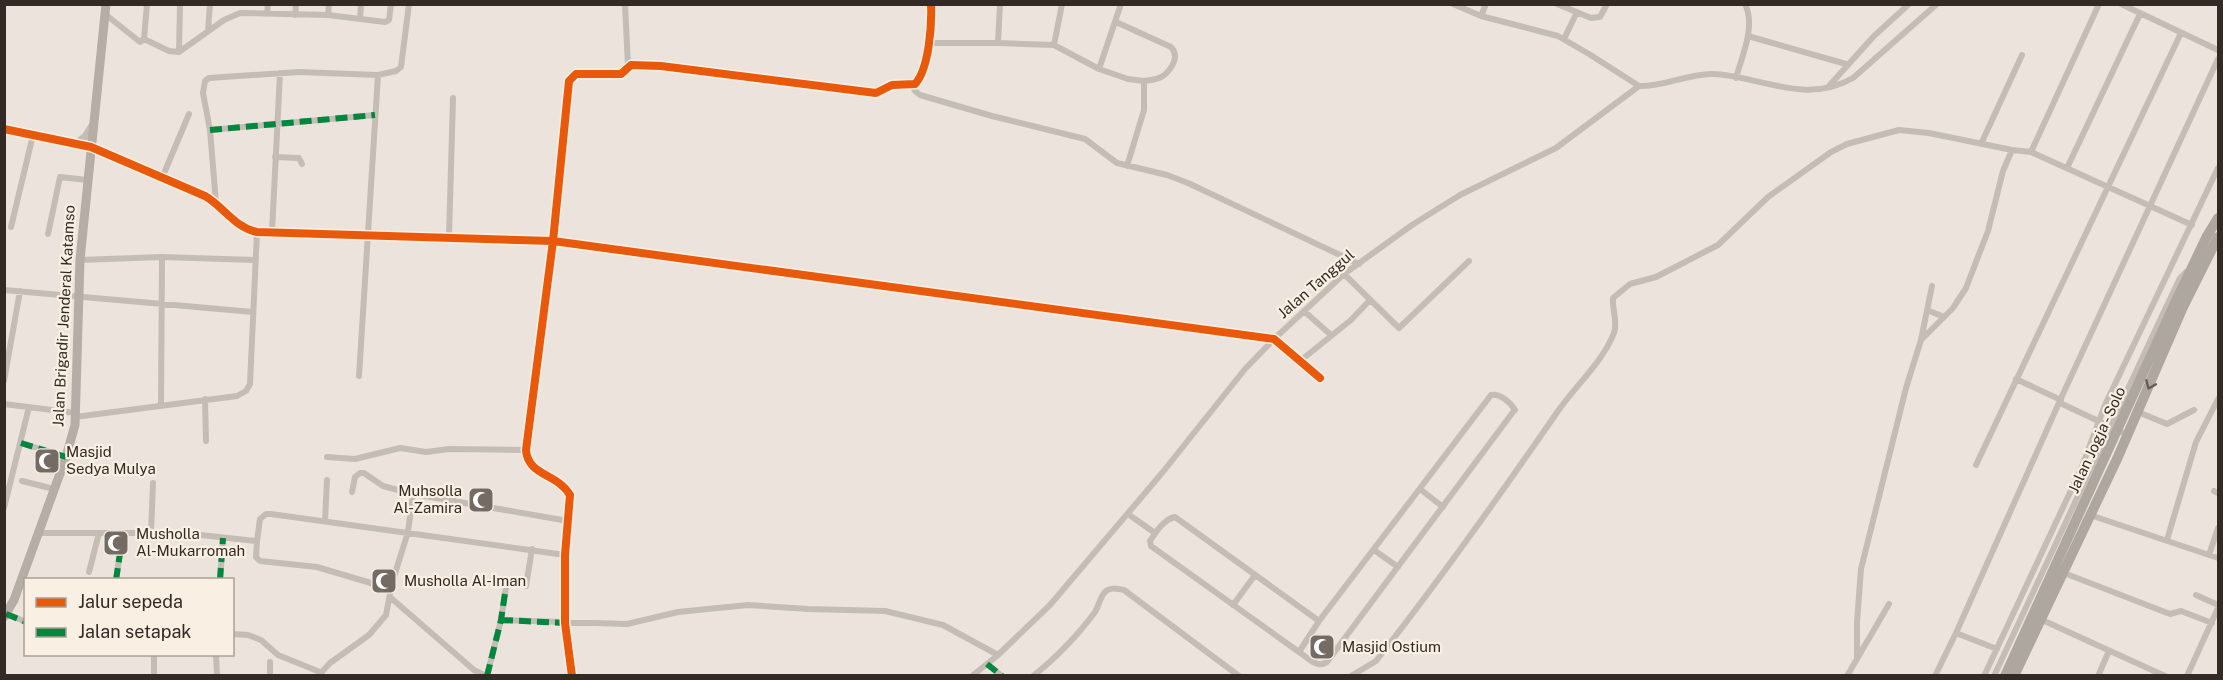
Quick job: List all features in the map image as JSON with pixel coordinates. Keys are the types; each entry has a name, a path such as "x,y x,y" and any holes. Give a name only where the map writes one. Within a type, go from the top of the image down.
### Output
{"highway":[{"name":"Jalan Jogja - Solo","path":"2014,675 2119,431 2193,266 2218,218"},
{"name":"Jalan Jogja - Solo","path":"2005,675 2064,573 2089,515 2119,431 2138,412 2183,307 2212,255 2218,237"}],"main road":[{"name":"Jalan Brigadir Jenderal Katamso","path":"5,615 14,600 73,434 76,415 80,260 106,9"}],"street":[{"path":"144,39 147,4"},
{"path":"178,52 180,4"},
{"path":"208,31 210,4"},
{"path":"240,4 240,13"},
{"path":"267,14 268,4"},
{"path":"295,15 296,4"},
{"path":"328,15 329,4"},
{"path":"360,18 361,4"},
{"path":"144,39 169,51 178,52 228,17 240,13 328,15 387,22 390,18 391,4"},
{"path":"216,203 210,130 203,93 205,81 209,78 280,73 378,75 396,71 400,67 409,4"},
{"path":"625,4 627,69"},
{"path":"572,675 565,623 565,555 570,500 566,488 555,478 531,466 527,460 526,450 553,241 569,81 576,74 621,74 627,69 661,66 872,94 892,86 912,85 922,75 928,43 931,4"},
{"path":"998,43 1000,4"},
{"path":"1054,45 1062,4"},
{"path":"1099,69 1121,4"},
{"path":"1453,4 1481,16 1564,39 1638,86 1709,74 1790,89 1833,86 1853,78 1937,4"},
{"path":"1481,16 1486,4"},
{"path":"1557,4 1592,18 1600,17 1608,4"},
{"path":"1736,78 1748,36 1748,15 1745,4"},
{"path":"2031,152 2099,4"},
{"path":"2121,4 2218,50"},
{"path":"1833,86 1846,64 1908,5"},
{"path":"106,9 137,42 142,42 144,39"},
{"path":"1564,39 1577,12"},
{"path":"2067,168 2140,14"},
{"path":"928,43 1054,45 1099,69 1128,79 1156,80 1163,76 1174,62 1175,51 1171,47 1116,22"},
{"path":"1976,465 2181,33"},
{"path":"1748,36 1846,64"},
{"path":"1981,144 2022,55"},
{"path":"1935,675 2218,59"},
{"path":"272,232 280,73"},
{"path":"359,376 378,75"},
{"path":"1127,166 1144,110 1144,81"},
{"path":"912,85 920,95 1002,119 1085,139 1109,159 1188,183 1359,264"},
{"name":"Jalan Tanggul","path":"972,675 987,664 1050,605 1184,446 1226,391 1274,339 1344,274 1412,225 1461,195 1556,148 1638,86"},
{"path":"449,237 453,98"},
{"path":"162,178 189,114"},
{"path":"210,130 375,115"},
{"path":"75,145 86,136 93,125"},
{"path":"4,129 91,147 195,191 216,203 236,223 257,232 553,241 1274,339 1320,378"},
{"path":"1351,675 1376,661 1518,469 1564,402 1603,354 1615,332 1613,303 1616,294 1630,284 1656,277 1718,245 1768,197 1838,147 1899,130 1929,133 2031,152 2192,225"},
{"path":"12,228 33,135"},
{"path":"1921,340 1944,317 1966,288 1988,231 2003,171 2012,150"},
{"path":"275,157 299,158 302,164"},
{"path":"1984,675 2081,469 2098,423 2148,313 2218,168"},
{"path":"48,234 60,177 87,180"},
{"path":"4,404 76,415 237,396 249,388 257,232"},
{"path":"161,405 162,257"},
{"path":"80,260 162,257 255,260"},
{"path":"1344,274 1396,328 1400,328 1469,261"},
{"path":"1857,659 1858,610 1863,558 1906,388 1921,340 1932,286"},
{"path":"4,290 253,312"},
{"path":"4,381 20,291"},
{"path":"1300,361 1351,320 1370,300"},
{"path":"1927,310 1944,317"},
{"path":"1305,311 1331,335"},
{"path":"1994,675 2119,431 2098,423 2060,401 2016,380"},
{"path":"1299,652 1319,621 1491,395 1498,395 1512,405 1514,412 1326,664 1318,665 1299,652 1151,546 1150,541 1168,519 1178,518 1319,621"},
{"path":"206,399 206,441"},
{"path":"2167,540 2196,442 2218,399"},
{"path":"4,508 29,407"},
{"path":"2138,412 2167,424 2194,410"},
{"path":"21,443 66,457"},
{"path":"327,457 355,459 400,448 426,452 450,449 526,450"},
{"path":"352,492 355,477 360,472 383,486 413,494 568,521"},
{"path":"325,521 327,480"},
{"path":"22,481 54,489"},
{"path":"152,533 153,483"},
{"path":"1420,489 1443,507"},
{"path":"234,634 248,635 261,640 278,655 319,674 375,629 386,615 391,589 408,532 413,494"},
{"path":"391,589 317,567 260,561 256,557 260,519 266,514 565,555"},
{"path":"1128,514 1155,533"},
{"path":"2089,515 2218,558"},
{"path":"2210,555 2218,528"},
{"path":"37,533 194,534 257,542"},
{"path":"89,572 99,533"},
{"path":"116,578 123,533"},
{"path":"220,578 223,538"},
{"path":"525,586 532,549"},
{"path":"1374,550 1398,567"},
{"path":"2064,573 2170,614 2181,611 2212,623"},
{"path":"1233,605 1255,575"},
{"path":"391,598 474,670 487,675 501,620 507,580"},
{"path":"1033,675 1051,662 1095,611 1107,590 1114,588 1124,590 1239,675"},
{"path":"2187,675 2218,607 2196,595"},
{"path":"1847,675 1889,604"},
{"path":"501,620 631,624 678,612 736,605 885,611 944,625 998,654"},
{"path":"5,615 24,621"},
{"path":"2037,618 2164,675"},
{"path":"1956,633 1997,649"},
{"path":"2098,675 2109,651"},
{"path":"154,656 154,675"},
{"path":"216,656 217,675"},
{"path":"270,662 270,675"},
{"path":"987,664 1002,675"}],"marked path":[{"path":"210,130 375,115"},
{"path":"21,443 66,457"},
{"path":"116,578 123,533"},
{"path":"220,578 223,538"},
{"path":"487,676 501,620 507,580"},
{"path":"6,614 24,621"},
{"path":"501,620 565,623"},
{"path":"987,664 1002,676"}],"cycle path":[{"path":"572,676 565,623 565,555 570,495 558,482 532,465 526,450 553,241 569,81 576,74 621,74 631,65 661,66 876,93 892,85 915,84 920,77 929,46 931,4"},
{"path":"4,129 91,147 205,196 242,226 257,232 553,241 1274,339 1320,378"}],"place":[{"name":"Masjid Sedya Mulya","path":"47,461"},
{"name":"Muhsolla Al-Zamira","path":"481,500"},
{"name":"Musholla Al-Mukarromah","path":"116,543"},
{"name":"Musholla Al-Iman","path":"384,581"},
{"name":"Masjid Ostium","path":"1322,647"}]}
